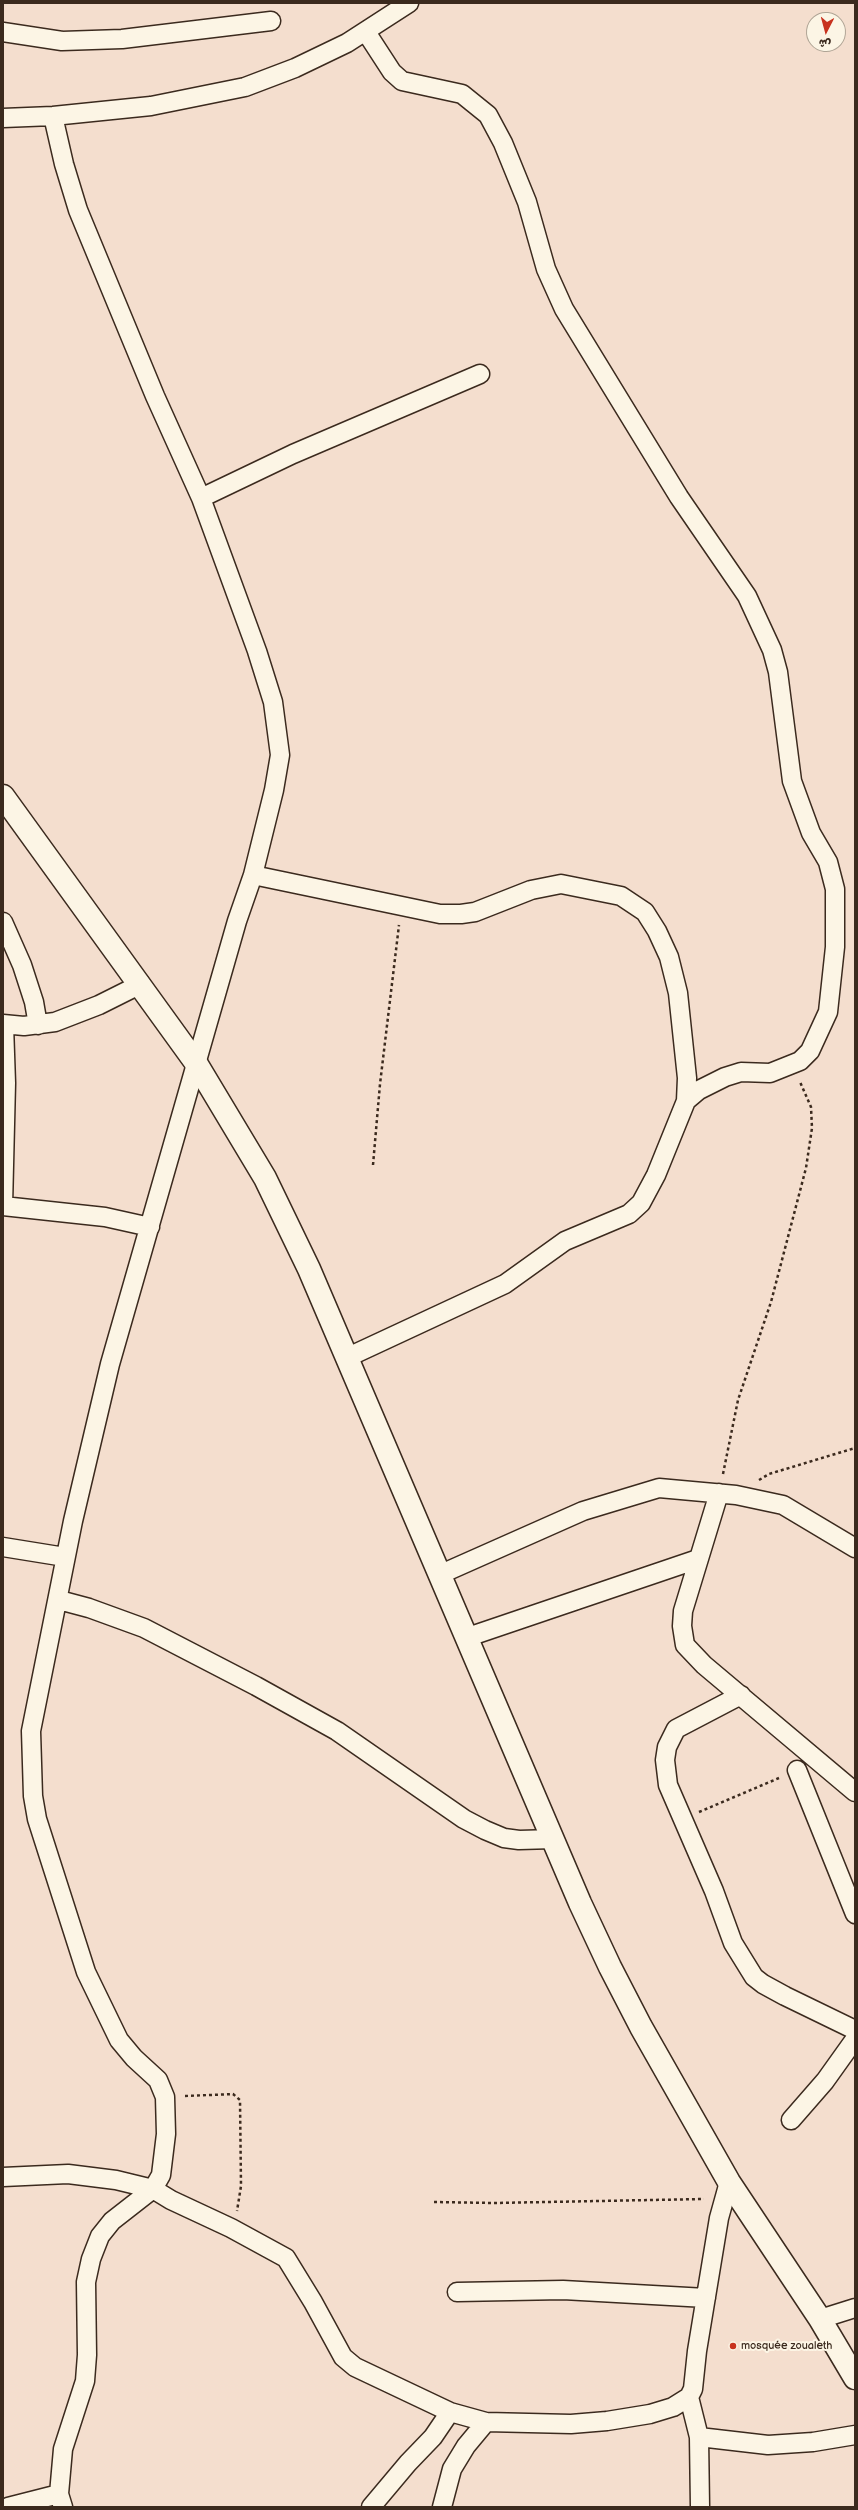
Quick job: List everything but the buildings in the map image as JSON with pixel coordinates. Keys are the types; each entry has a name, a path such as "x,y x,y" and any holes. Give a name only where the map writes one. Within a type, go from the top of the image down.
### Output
{"street":[{"path":"3,118 53,116 151,106 245,87 323,55 366,32 409,3"},
{"path":"3,32 62,41 122,40 271,21"},
{"path":"366,32 392,72 402,81 462,94 488,115 503,143 527,202 546,269 564,309 679,497 747,596 772,650 778,672 792,781 811,833 828,862 835,889 835,947 828,1012 810,1051 800,1061 789,1067 770,1073 741,1072 725,1077 699,1090 686,1101"},
{"path":"8,2507 61,2501 63,2448 85,2381 87,2356 86,2282 91,2259 100,2236 112,2221 153,2189 161,2175 164,2160 165,2097 158,2080 134,2058 119,2040 86,1972 37,1818 33,1796 31,1731 59,1600 65,1557 110,1364 237,921 253,875 274,790 280,755 278,724 257,651 201,498 155,396 78,210 64,164 53,116"},
{"path":"201,498 293,454 480,374"},
{"path":"3,796 141,984 196,1063 265,1178 309,1269 346,1358 468,1637 580,1903 621,1987 726,2191 820,2319 855,2378"},
{"path":"253,875 313,886 401,907 440,914 461,914 487,908 531,890 561,884 622,896 636,904 645,912 653,924 669,957 678,993 687,1078 686,1101 649,1190 641,1203 629,1214 565,1241 505,1284 346,1358"},
{"path":"3,922 22,965 34,1002 38,1025"},
{"path":"141,984 72,1017 38,1025 4,1024 6,1083 3,1206 105,1217 150,1227"},
{"path":"441,1574 583,1511 641,1492 659,1488 728,1494 783,1505 855,1548"},
{"path":"728,1494 698,1559 683,1611 683,1637 686,1645 704,1665 741,1695 791,1740 855,1792"},
{"path":"3,1547 65,1557"},
{"path":"468,1637 698,1559"},
{"path":"59,1600 89,1608 144,1628 256,1686 336,1731 464,1819 485,1830 504,1838 519,1840 554,1839"},
{"path":"741,1695 690,1720 676,1729 670,1737 665,1760 667,1780 684,1818 733,1943 754,1977 763,1984 785,1996 855,2030"},
{"path":"797,1770 855,1914"},
{"path":"792,2120 825,2081 855,2038"},
{"path":"3,2177 68,2174 116,2180 153,2189 171,2200 231,2228 286,2258 313,2302 343,2357 355,2367 450,2412 486,2422 571,2424 607,2421 650,2414 673,2407 689,2397 693,2389 696,2351 726,2191"},
{"path":"457,2292 563,2290 706,2298"},
{"path":"820,2319 855,2308"},
{"path":"689,2397 698,2437 700,2507"},
{"path":"371,2507 408,2462 434,2438 450,2412"},
{"path":"442,2507 452,2469 466,2446 486,2422"},
{"path":"698,2437 768,2445 813,2442 855,2435"}],"path":[{"path":"373,1165 380,1084 401,907"},
{"path":"728,1494 738,1400 771,1302 806,1168 812,1128 811,1107 804,1088 789,1067"},
{"path":"728,1494 769,1474 855,1448"},
{"path":"684,1818 797,1770"},
{"path":"165,2097 232,2094 240,2100 241,2186 231,2228"},
{"path":"434,2202 494,2203 726,2191"}],"place":[{"name":"mosquée zoualeth","path":"733,2346"}]}
